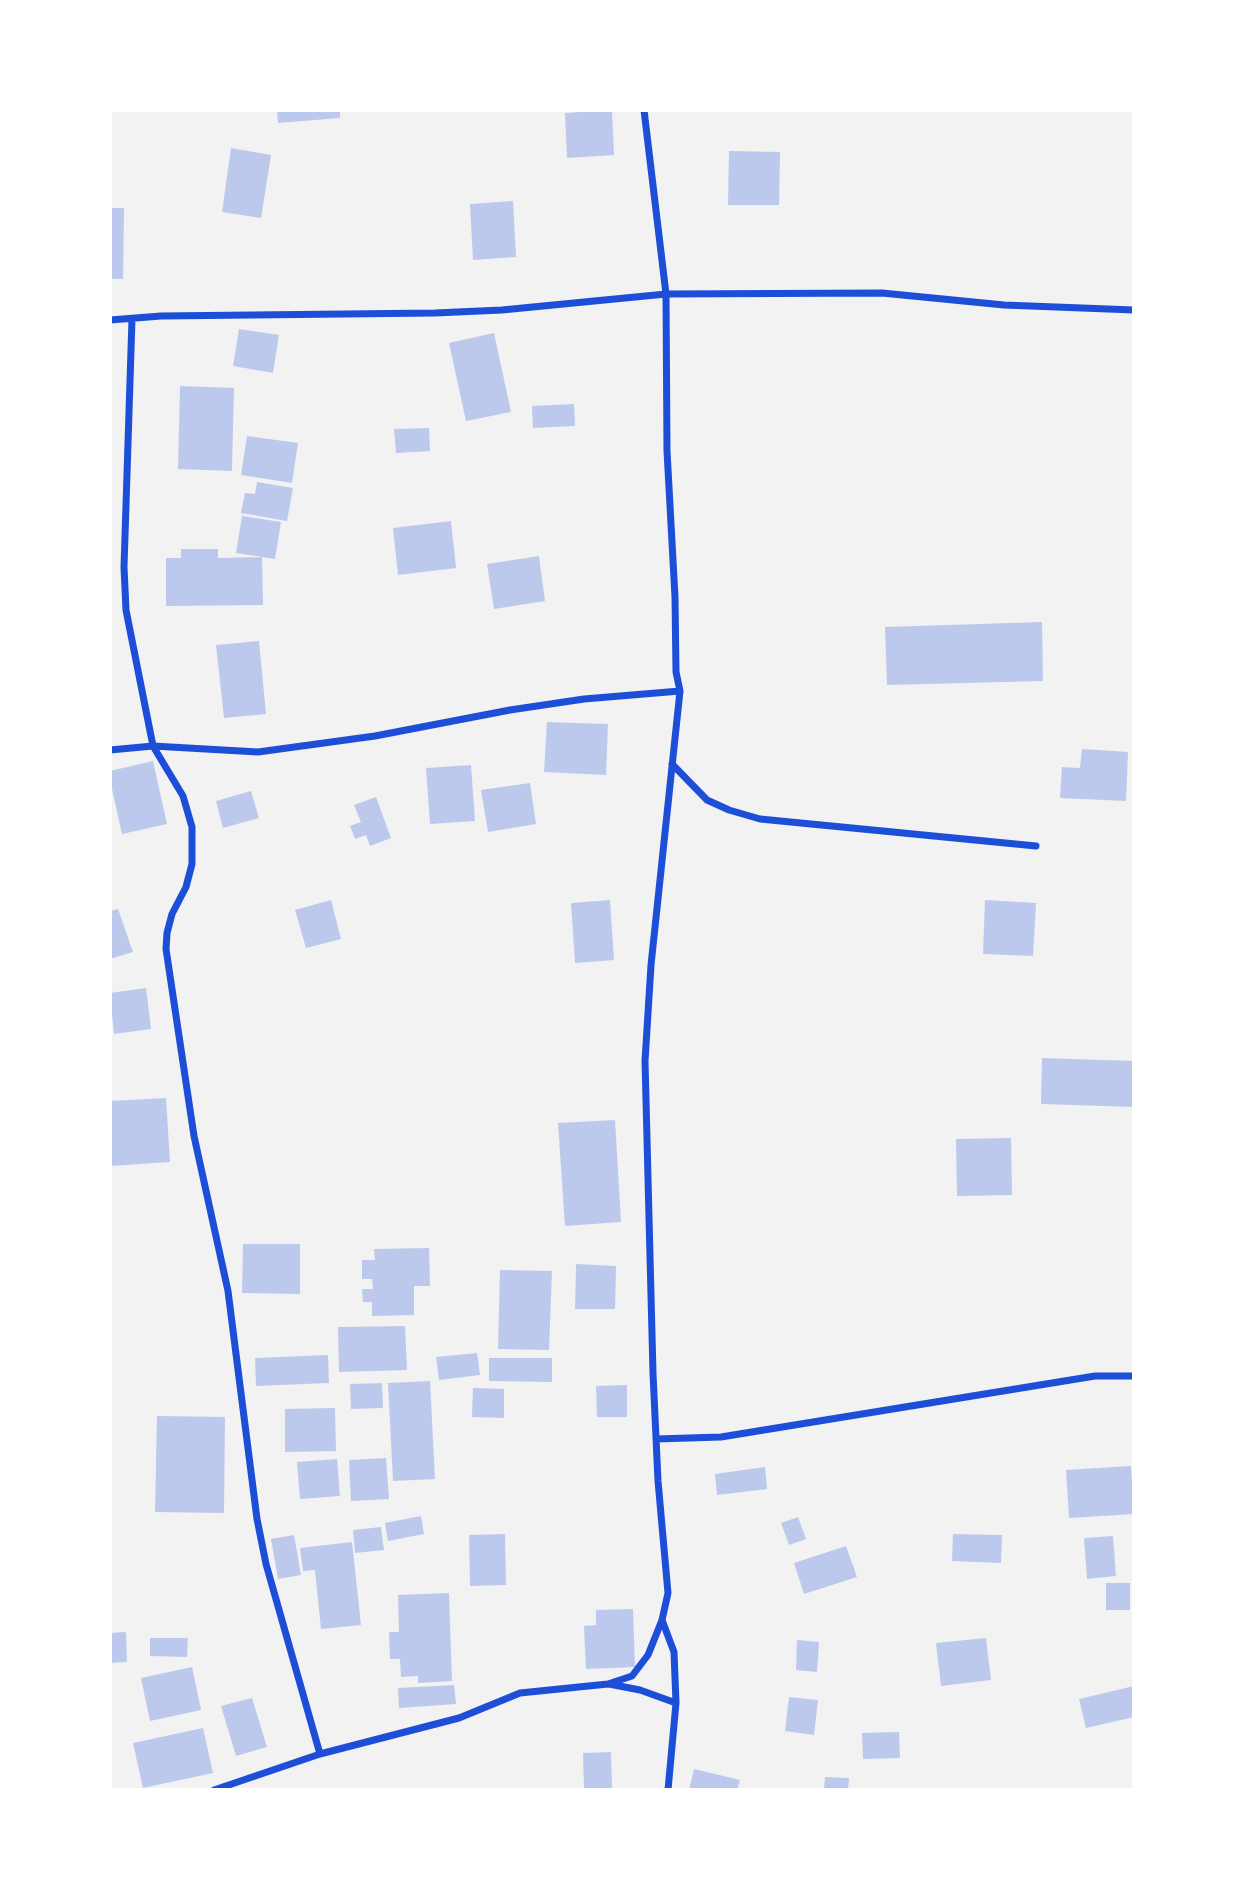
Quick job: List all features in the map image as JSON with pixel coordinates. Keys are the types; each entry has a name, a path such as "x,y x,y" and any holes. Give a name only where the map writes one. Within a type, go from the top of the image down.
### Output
{"street":[{"path":"214,1790 320,1754 459,1718 520,1693 608,1684 632,1676 648,1656 662,1620 668,1592 656,1439 645,1061 650,965 680,691 676,671 667,451 666,294 644,110"},
{"path":"110,320 161,316 502,310 666,294 881,293 1004,305 1134,310"},
{"path":"132,318 124,567 126,610 153,746 183,796 192,827 192,864 186,887 172,914 166,950 194,1136 229,1291 257,1519 266,1564 320,1754"},
{"path":"110,750 153,746 258,752 374,736 584,699 680,691"},
{"path":"673,764 707,800 760,819 1035,846"},
{"path":"656,1439 721,1437 1094,1376 1134,1376"},
{"path":"662,1620 674,1652 676,1703 668,1790"},
{"path":"608,1684 640,1690 676,1703"}],"building":[{"path":"277,110 340,110 340,118 278,123"},
{"path":"612,110 614,155 567,158 565,113"},
{"path":"231,148 271,155 261,218 222,212"},
{"path":"729,151 780,152 779,205 728,205"},
{"path":"513,201 516,257 473,260 470,204"},
{"path":"110,208 124,208 123,279 110,279"},
{"path":"239,329 279,335 273,373 233,366"},
{"path":"494,333 511,412 466,421 449,343"},
{"path":"180,386 234,388 232,471 178,469"},
{"path":"574,404 575,426 533,428 532,406"},
{"path":"429,428 430,451 396,453 394,429"},
{"path":"247,436 298,443 292,483 241,475"},
{"path":"257,482 293,488 287,521 241,513 245,493 255,494"},
{"path":"242,516 281,522 275,559 236,553"},
{"path":"451,521 456,568 398,575 393,528"},
{"path":"181,549 218,549 218,558 262,557 263,605 166,606 166,558 181,558"},
{"path":"539,556 545,601 494,609 487,564"},
{"path":"1042,622 1043,681 887,685 885,627"},
{"path":"259,641 266,714 224,718 216,645"},
{"path":"547,722 608,724 606,775 544,772"},
{"path":"1082,749 1128,752 1126,801 1060,798 1062,767 1080,768"},
{"path":"153,761 167,824 122,834 110,771"},
{"path":"471,765 475,821 430,824 426,768"},
{"path":"530,783 536,824 488,832 481,790"},
{"path":"251,791 259,818 223,828 216,801"},
{"path":"376,797 391,838 370,846 366,835 355,839 350,826 361,822 354,805"},
{"path":"331,900 341,939 306,948 295,910"},
{"path":"610,900 614,960 575,963 571,903"},
{"path":"985,900 1036,903 1033,956 983,954"},
{"path":"118,909 133,952 110,959 110,911"},
{"path":"146,988 151,1029 114,1034 110,993"},
{"path":"1042,1058 1134,1061 1134,1107 1041,1104"},
{"path":"166,1098 170,1162 110,1166 110,1101"},
{"path":"615,1120 621,1222 565,1226 558,1123"},
{"path":"1011,1138 1012,1195 957,1196 956,1139"},
{"path":"243,1244 300,1244 300,1294 242,1293"},
{"path":"429,1248 430,1286 414,1286 414,1315 372,1316 372,1302 363,1302 362,1289 373,1289 372,1279 362,1279 362,1260 375,1260 374,1249"},
{"path":"576,1264 616,1266 615,1309 575,1309"},
{"path":"500,1270 552,1271 549,1350 498,1349"},
{"path":"405,1326 407,1370 339,1372 338,1327"},
{"path":"477,1353 480,1375 439,1380 436,1357"},
{"path":"328,1355 329,1383 256,1386 255,1358"},
{"path":"489,1358 552,1358 552,1382 489,1381"},
{"path":"430,1381 435,1479 393,1481 388,1383"},
{"path":"382,1383 383,1408 351,1409 350,1384"},
{"path":"627,1385 627,1417 597,1417 596,1386"},
{"path":"473,1388 504,1389 504,1418 472,1417"},
{"path":"335,1408 336,1451 285,1452 285,1409"},
{"path":"157,1416 225,1417 224,1513 155,1512"},
{"path":"386,1458 389,1499 351,1501 349,1460"},
{"path":"337,1459 340,1496 300,1499 297,1462"},
{"path":"1131,1466 1134,1514 1069,1518 1066,1470"},
{"path":"765,1467 767,1489 717,1495 715,1474"},
{"path":"421,1516 424,1534 388,1541 385,1523"},
{"path":"798,1517 806,1539 789,1545 781,1523"},
{"path":"381,1527 384,1550 355,1553 353,1530"},
{"path":"505,1534 506,1585 470,1586 469,1535"},
{"path":"953,1534 1002,1535 1001,1563 952,1561"},
{"path":"294,1535 301,1575 278,1579 271,1539"},
{"path":"1113,1536 1116,1576 1087,1579 1084,1538"},
{"path":"352,1542 361,1625 321,1629 315,1570 303,1571 300,1548"},
{"path":"846,1546 857,1577 804,1594 794,1563"},
{"path":"1106,1583 1130,1583 1130,1610 1106,1610"},
{"path":"449,1593 452,1681 418,1683 418,1676 401,1677 400,1659 390,1659 389,1632 399,1632 398,1595"},
{"path":"633,1609 635,1667 586,1669 584,1626 596,1625 596,1610"},
{"path":"126,1632 127,1662 110,1663 110,1633"},
{"path":"150,1638 188,1638 187,1657 150,1656"},
{"path":"986,1638 991,1680 941,1686 936,1643"},
{"path":"797,1640 819,1642 817,1672 796,1670"},
{"path":"192,1667 201,1710 150,1721 141,1678"},
{"path":"454,1685 456,1704 399,1708 398,1688"},
{"path":"1134,1686 1134,1717 1086,1728 1079,1699"},
{"path":"789,1697 818,1700 814,1735 785,1731"},
{"path":"252,1698 267,1747 236,1756 221,1706"},
{"path":"203,1728 213,1773 143,1788 133,1743"},
{"path":"899,1732 900,1758 863,1759 862,1733"},
{"path":"611,1752 612,1789 584,1790 583,1753"},
{"path":"694,1769 740,1780 737,1790 689,1790"},
{"path":"825,1777 849,1778 848,1790 824,1790"}]}
